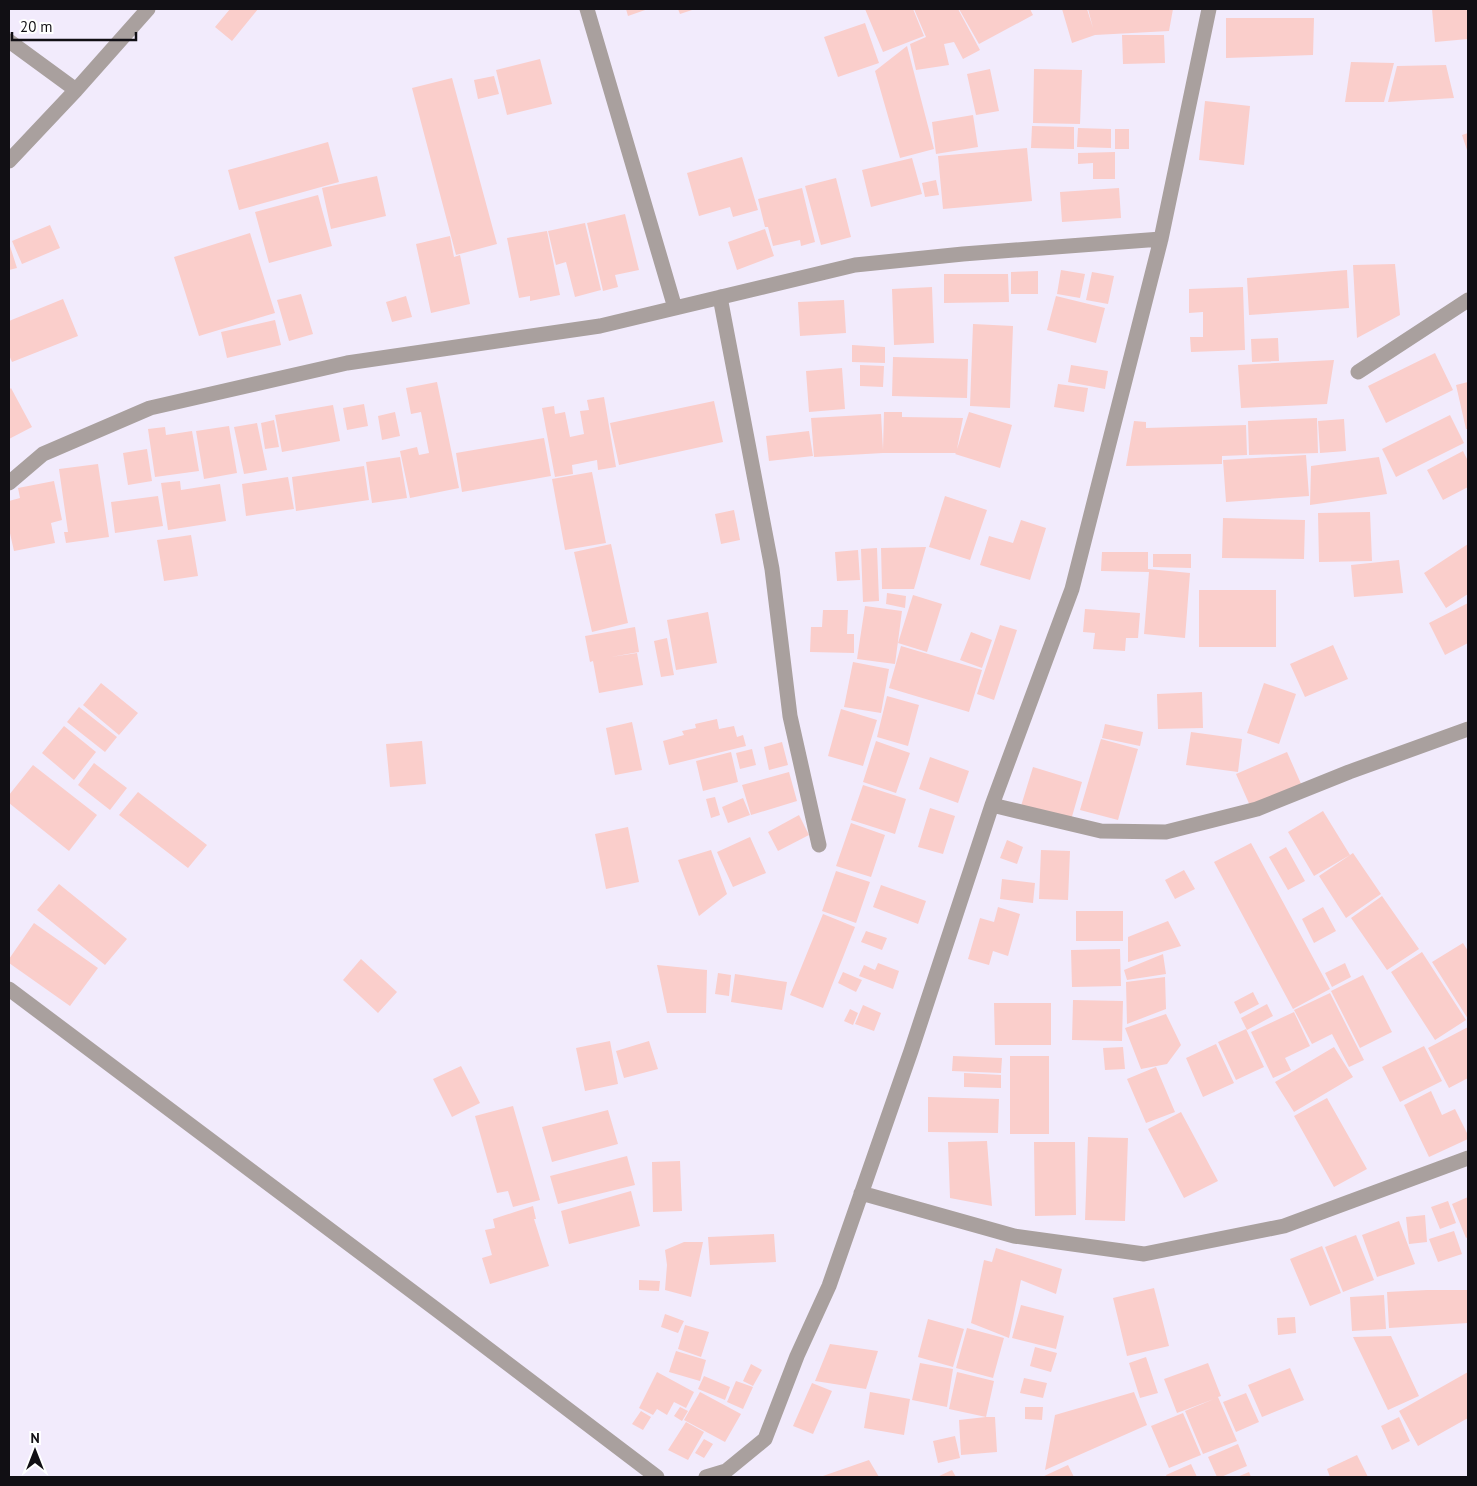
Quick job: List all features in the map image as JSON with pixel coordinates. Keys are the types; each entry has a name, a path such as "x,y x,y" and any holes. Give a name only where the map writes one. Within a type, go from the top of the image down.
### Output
{"street":[{"path":"9,161 76,90 148,9"},
{"path":"586,9 675,308"},
{"path":"706,1477 726,1471 765,1439 797,1356 829,1286 911,1052 992,805 1072,589 1161,239 1209,9"},
{"path":"9,41 76,90"},
{"path":"9,483 43,454 150,408 347,363 600,326 855,265 963,254 1161,239"},
{"path":"720,297 772,569 790,716 820,845"},
{"path":"1358,372 1468,300"},
{"path":"992,805 1101,831 1166,832 1257,809 1349,772 1468,729"},
{"path":"9,989 658,1477"},
{"path":"861,1194 1014,1236 1144,1254 1284,1226 1468,1158"}],"building":[{"path":"230,9 258,9 232,41 215,27"},
{"path":"626,9 648,9 628,16"},
{"path":"678,9 695,9 680,14"},
{"path":"865,9 913,9 924,36 883,52"},
{"path":"914,9 958,9 980,50 963,59 954,42 944,44 949,65 916,70 910,44 926,37"},
{"path":"959,9 1030,9 1033,15 979,44"},
{"path":"1062,9 1087,9 1093,28 1088,9 1173,9 1169,31 1095,35 1072,43"},
{"path":"1432,9 1468,9 1468,39 1435,42"},
{"path":"1226,18 1314,18 1313,55 1226,58"},
{"path":"865,23 879,63 838,77 824,37"},
{"path":"1122,35 1164,35 1165,63 1123,64"},
{"path":"907,46 934,149 900,158 875,71"},
{"path":"540,59 552,104 507,115 496,70"},
{"path":"1351,62 1394,63 1384,102 1345,102"},
{"path":"1446,65 1454,98 1388,102 1397,66"},
{"path":"990,69 999,111 976,115 967,74"},
{"path":"1034,69 1082,70 1080,124 1033,123"},
{"path":"494,76 499,94 478,99 474,80"},
{"path":"452,78 497,244 456,255 412,88"},
{"path":"1205,101 1250,106 1244,165 1199,160"},
{"path":"973,115 978,147 936,154 932,122"},
{"path":"1032,126 1074,127 1074,149 1031,148"},
{"path":"1078,128 1111,129 1111,148 1077,147"},
{"path":"1115,129 1129,129 1129,149 1115,149"},
{"path":"1468,133 1468,153 1462,135"},
{"path":"328,142 339,182 239,210 228,170"},
{"path":"1027,148 1032,201 943,209 938,156"},
{"path":"1115,152 1115,179 1093,179 1093,163 1078,164 1078,153"},
{"path":"742,157 758,210 733,217 730,207 699,216 687,173"},
{"path":"912,158 922,194 871,207 862,170"},
{"path":"377,176 386,216 331,229 322,188"},
{"path":"836,178 851,237 821,245 805,186"},
{"path":"936,180 939,195 925,197 922,183"},
{"path":"802,188 815,242 801,246 800,240 773,246 768,227 765,227 758,199"},
{"path":"1119,188 1121,218 1062,222 1060,192"},
{"path":"318,195 332,246 269,263 255,212"},
{"path":"625,214 639,270 615,275 618,287 603,291 587,223"},
{"path":"585,223 601,290 575,297 566,262 556,265 548,231"},
{"path":"50,225 60,248 22,264 12,241"},
{"path":"765,229 774,256 737,270 728,242"},
{"path":"547,231 560,295 530,301 530,296 519,298 507,238"},
{"path":"250,233 275,313 199,336 174,257"},
{"path":"450,236 454,257 460,255 470,304 431,313 416,244"},
{"path":"9,243 17,268 9,270"},
{"path":"1395,264 1400,315 1357,338 1353,265"},
{"path":"1061,270 1085,274 1080,298 1057,294"},
{"path":"1347,270 1349,308 1249,315 1247,278"},
{"path":"1038,271 1038,294 1011,294 1011,272"},
{"path":"1092,272 1114,276 1108,304 1086,300"},
{"path":"944,274 1008,274 1009,302 944,303"},
{"path":"932,287 934,343 894,345 892,289"},
{"path":"1243,287 1245,350 1191,352 1190,337 1203,337 1203,312 1189,313 1189,289"},
{"path":"301,294 313,334 289,341 277,300"},
{"path":"406,296 412,317 392,322 386,302"},
{"path":"1056,296 1105,308 1096,343 1047,330"},
{"path":"63,299 78,336 12,362 9,355 9,321"},
{"path":"844,300 846,333 800,336 798,302"},
{"path":"275,320 281,345 227,358 221,332"},
{"path":"973,324 1013,326 1010,408 970,406"},
{"path":"1278,338 1279,361 1252,362 1251,339"},
{"path":"852,345 885,347 885,363 852,362"},
{"path":"1435,353 1453,390 1386,423 1368,386"},
{"path":"893,357 968,359 967,398 892,396"},
{"path":"1334,360 1327,404 1241,408 1238,365"},
{"path":"860,365 884,366 883,387 860,386"},
{"path":"1071,365 1108,371 1105,389 1068,382"},
{"path":"842,368 845,409 809,412 806,371"},
{"path":"437,382 459,488 410,498 400,451 417,447 419,455 429,453 421,412 411,414 406,388"},
{"path":"1468,382 1468,429 1466,429 1456,385"},
{"path":"1058,384 1088,388 1084,412 1054,407"},
{"path":"11,388 32,427 9,439 9,390"},
{"path":"604,397 616,467 598,470 597,460 572,465 573,474 555,477 542,408 554,406 555,414 565,412 570,437 584,434 580,411 589,410 587,400"},
{"path":"714,401 723,442 619,465 610,423"},
{"path":"364,404 368,426 347,430 343,408"},
{"path":"333,405 340,441 282,452 275,415"},
{"path":"395,412 400,436 382,440 378,416"},
{"path":"884,412 902,412 902,417 963,418 957,449 969,412 1012,425 1000,468 956,453 883,453 814,457 811,418 881,414 883,450"},
{"path":"1450,415 1464,443 1396,477 1382,449"},
{"path":"1317,418 1318,453 1249,455 1248,421"},
{"path":"1344,419 1346,451 1320,453 1318,421"},
{"path":"274,420 279,447 265,449 261,423"},
{"path":"1134,421 1146,422 1146,428 1246,425 1247,455 1222,456 1222,464 1126,466"},
{"path":"257,423 267,470 244,474 234,427"},
{"path":"229,426 237,473 204,479 196,431"},
{"path":"165,427 166,435 192,431 199,471 155,477 148,429"},
{"path":"809,431 813,456 769,461 766,436"},
{"path":"544,438 551,476 462,492 456,453"},
{"path":"147,449 152,481 128,485 123,453"},
{"path":"1463,451 1468,461 1468,487 1443,500 1427,470"},
{"path":"1306,455 1309,496 1226,502 1223,460"},
{"path":"400,457 407,498 372,503 366,462"},
{"path":"1379,457 1387,494 1310,505 1311,466"},
{"path":"98,464 109,537 66,543 64,532 68,532 59,469"},
{"path":"364,466 369,500 296,511 292,477"},
{"path":"592,472 606,543 565,550 552,479"},
{"path":"288,477 294,509 246,516 242,484"},
{"path":"54,481 62,520 51,523 55,543 14,551 9,529 9,501 20,498 18,488"},
{"path":"180,481 181,490 220,484 226,521 168,530 161,483"},
{"path":"158,496 163,526 115,533 111,502"},
{"path":"945,496 987,510 970,560 929,547"},
{"path":"734,510 740,540 721,544 715,514"},
{"path":"1370,512 1372,561 1319,562 1318,513"},
{"path":"1223,518 1305,520 1304,559 1222,558"},
{"path":"1021,520 1046,528 1030,580 980,565 989,536 1013,543"},
{"path":"191,535 198,576 164,581 157,540"},
{"path":"611,544 628,623 592,632 574,552"},
{"path":"1468,544 1468,594 1446,608 1424,573"},
{"path":"926,547 914,589 882,589 881,548"},
{"path":"877,548 879,601 863,602 861,549"},
{"path":"858,550 860,580 837,581 835,552"},
{"path":"1102,552 1148,552 1148,569 1190,573 1185,638 1144,634 1149,572 1101,571"},
{"path":"1153,554 1191,554 1191,568 1153,567"},
{"path":"1399,560 1403,593 1354,597 1351,565"},
{"path":"1199,590 1276,590 1276,647 1199,647"},
{"path":"887,593 906,596 905,608 886,604"},
{"path":"913,595 942,604 927,652 898,643"},
{"path":"1468,603 1468,643 1445,655 1429,623"},
{"path":"865,606 902,611 895,664 857,659"},
{"path":"1085,609 1140,613 1138,638 1126,638 1125,651 1093,649 1095,633 1083,632"},
{"path":"823,610 848,610 847,634 854,634 854,653 810,652 811,627 822,627"},
{"path":"708,612 717,663 676,670 667,620"},
{"path":"1000,625 1017,630 994,700 977,694"},
{"path":"635,627 639,652 611,657 637,653 643,685 599,693 593,661 590,662 585,636"},
{"path":"971,632 992,640 982,668 960,660"},
{"path":"667,638 674,675 661,677 654,641"},
{"path":"1333,645 1348,679 1305,697 1290,664"},
{"path":"901,646 982,670 969,712 889,688"},
{"path":"853,662 889,669 881,713 844,707"},
{"path":"101,683 138,713 119,735 83,705"},
{"path":"1264,683 1296,694 1279,744 1247,733"},
{"path":"1202,692 1203,728 1158,729 1157,694"},
{"path":"887,696 919,705 908,746 877,737"},
{"path":"79,707 117,737 105,752 67,722"},
{"path":"841,709 877,720 863,766 828,756"},
{"path":"717,719 719,729 734,726 737,737 743,735 746,746 669,765 663,741 684,735 682,731 696,728 695,724"},
{"path":"632,722 642,770 615,775 606,728"},
{"path":"1105,724 1143,732 1140,746 1102,738"},
{"path":"64,726 96,752 74,780 42,753"},
{"path":"1191,732 1242,739 1238,772 1186,765"},
{"path":"1101,739 1138,749 1118,820 1080,810"},
{"path":"422,741 426,784 390,787 386,744"},
{"path":"876,741 910,753 896,793 863,782"},
{"path":"782,742 788,765 769,770 764,747"},
{"path":"752,749 756,765 740,769 736,753"},
{"path":"731,752 738,782 703,791 696,761"},
{"path":"1287,752 1302,786 1251,808 1236,774"},
{"path":"930,757 969,771 958,803 919,789"},
{"path":"94,763 127,788 110,810 78,785"},
{"path":"33,765 97,815 69,851 9,803 9,795"},
{"path":"1033,767 1082,782 1071,820 1021,806"},
{"path":"789,772 797,801 751,815 742,785"},
{"path":"863,785 906,799 895,834 851,820"},
{"path":"138,792 207,845 188,868 119,815"},
{"path":"715,797 720,815 711,818 706,799"},
{"path":"743,798 750,815 728,823 722,807"},
{"path":"930,808 955,816 943,854 918,847"},
{"path":"1323,811 1350,855 1314,876 1288,832"},
{"path":"799,815 809,835 778,851 768,832"},
{"path":"851,823 885,835 871,877 836,866"},
{"path":"628,827 639,882 606,889 595,834"},
{"path":"750,837 766,873 733,887 717,852"},
{"path":"1007,840 1023,847 1017,864 1000,858"},
{"path":"1251,843 1330,989 1293,1009 1214,862"},
{"path":"1286,847 1305,881 1288,890 1269,857"},
{"path":"711,850 727,894 699,916 678,860"},
{"path":"1041,850 1070,851 1068,900 1039,899"},
{"path":"1353,853 1381,894 1346,918 1319,876"},
{"path":"1184,870 1195,889 1175,899 1165,880"},
{"path":"836,871 870,882 856,923 822,911"},
{"path":"1002,879 1035,883 1033,903 1000,899"},
{"path":"59,884 127,939 105,965 37,910"},
{"path":"881,885 926,901 918,924 873,907"},
{"path":"1382,896 1419,949 1387,970 1351,918"},
{"path":"998,907 1020,914 1008,956 993,951 989,965 968,959 980,918 994,922"},
{"path":"1323,907 1336,931 1314,943 1302,919"},
{"path":"1076,911 1123,911 1123,941 1076,941"},
{"path":"823,914 855,927 823,1008 790,995"},
{"path":"1168,921 1181,946 1128,962 1128,937"},
{"path":"34,923 98,968 70,1006 9,963 9,959"},
{"path":"866,931 887,938 882,950 861,942"},
{"path":"1463,943 1468,951 1468,1019 1432,962"},
{"path":"1120,949 1121,986 1072,987 1071,950"},
{"path":"1422,952 1466,1020 1435,1040 1391,972"},
{"path":"1163,954 1166,974 1127,980 1124,970"},
{"path":"361,959 397,992 378,1013 343,980"},
{"path":"878,963 899,971 893,989 859,976 864,965 875,970"},
{"path":"1345,963 1351,977 1332,987 1325,973"},
{"path":"657,965 707,970 706,1013 667,1013"},
{"path":"843,972 862,980 856,992 838,983"},
{"path":"718,973 731,975 729,996 715,994"},
{"path":"735,974 787,982 782,1010 731,1002"},
{"path":"1363,975 1392,1032 1360,1048 1331,991"},
{"path":"1165,977 1166,1009 1127,1024 1126,982"},
{"path":"1253,992 1259,1004 1240,1014 1234,1002"},
{"path":"1330,993 1364,1060 1349,1067 1332,1034 1312,1044 1294,1010"},
{"path":"1073,1000 1123,1001 1122,1041 1072,1040"},
{"path":"994,1003 1051,1003 1051,1045 995,1045"},
{"path":"1267,1004 1273,1016 1247,1030 1241,1018"},
{"path":"863,1005 881,1013 874,1031 855,1024"},
{"path":"850,1009 858,1013 853,1025 844,1021"},
{"path":"1294,1012 1310,1046 1285,1058 1291,1070 1273,1078 1251,1032"},
{"path":"1166,1014 1181,1045 1167,1064 1141,1069 1125,1028"},
{"path":"1468,1027 1468,1078 1449,1088 1428,1048"},
{"path":"1246,1029 1264,1067 1236,1080 1218,1042"},
{"path":"610,1041 618,1084 585,1091 576,1048"},
{"path":"649,1041 658,1069 624,1078 616,1051"},
{"path":"1216,1044 1234,1083 1203,1097 1186,1058"},
{"path":"1424,1046 1442,1081 1400,1102 1382,1067"},
{"path":"1123,1047 1125,1069 1105,1070 1103,1048"},
{"path":"1334,1047 1353,1077 1294,1112 1275,1082"},
{"path":"953,1056 1002,1058 1001,1073 952,1071"},
{"path":"1010,1056 1049,1056 1049,1134 1010,1134"},
{"path":"461,1066 480,1103 452,1117 433,1079"},
{"path":"1156,1067 1175,1112 1146,1123 1127,1079"},
{"path":"964,1073 1001,1075 1001,1088 964,1087"},
{"path":"1431,1091 1442,1115 1455,1109 1468,1135 1468,1139 1429,1157 1404,1105"},
{"path":"928,1097 999,1099 998,1133 928,1132"},
{"path":"1327,1098 1367,1169 1334,1187 1294,1116"},
{"path":"513,1106 540,1200 513,1207 508,1191 497,1193 475,1116"},
{"path":"608,1110 618,1144 552,1162 542,1127"},
{"path":"1181,1112 1218,1181 1184,1198 1148,1129"},
{"path":"1088,1137 1128,1138 1125,1221 1085,1220"},
{"path":"987,1141 992,1206 950,1198 948,1142"},
{"path":"1034,1142 1075,1142 1076,1215 1035,1216"},
{"path":"627,1156 635,1185 558,1204 550,1176"},
{"path":"680,1161 682,1211 653,1212 652,1162"},
{"path":"631,1191 640,1226 569,1244 561,1211"},
{"path":"1468,1197 1468,1237 1466,1238 1452,1204"},
{"path":"1448,1201 1456,1223 1440,1229 1431,1207"},
{"path":"533,1206 536,1219 534,1219 549,1266 490,1284 482,1258 492,1255 485,1230 495,1228 493,1219"},
{"path":"1425,1215 1427,1242 1409,1244 1406,1217"},
{"path":"1399,1221 1415,1264 1377,1277 1362,1235"},
{"path":"1454,1231 1462,1254 1438,1262 1429,1239"},
{"path":"774,1234 776,1262 710,1265 708,1237"},
{"path":"1356,1235 1374,1280 1343,1292 1325,1247"},
{"path":"684,1242 703,1242 691,1297 665,1290 667,1265 665,1250"},
{"path":"1322,1246 1341,1293 1310,1306 1290,1259"},
{"path":"996,1248 1062,1269 1056,1294 1021,1280 1009,1338 971,1323 984,1260 992,1262"},
{"path":"639,1280 660,1281 659,1291 639,1290"},
{"path":"1154,1288 1169,1346 1127,1356 1113,1298"},
{"path":"1468,1290 1468,1323 1389,1328 1387,1292"},
{"path":"1384,1295 1386,1329 1352,1331 1350,1297"},
{"path":"1021,1305 1064,1316 1056,1349 1012,1338"},
{"path":"665,1314 684,1321 678,1333 661,1327"},
{"path":"1295,1317 1296,1333 1278,1335 1277,1318"},
{"path":"928,1319 964,1329 953,1367 918,1357"},
{"path":"685,1325 709,1332 701,1357 678,1349"},
{"path":"967,1328 1004,1338 993,1378 956,1368"},
{"path":"1391,1336 1419,1396 1388,1410 1353,1337"},
{"path":"830,1344 878,1351 866,1389 815,1381"},
{"path":"1035,1347 1057,1353 1051,1372 1030,1366"},
{"path":"676,1351 706,1360 700,1381 669,1372"},
{"path":"1146,1357 1158,1393 1140,1398 1129,1363"},
{"path":"920,1363 953,1369 947,1407 912,1400"},
{"path":"1208,1363 1221,1396 1218,1397 1237,1441 1203,1454 1185,1411 1214,1399 1177,1413 1164,1379"},
{"path":"751,1364 762,1370 753,1386 743,1381"},
{"path":"1290,1368 1304,1400 1262,1417 1248,1385"},
{"path":"657,1372 694,1392 686,1408 674,1402 667,1415 657,1409 653,1415 639,1408"},
{"path":"957,1372 994,1381 986,1417 949,1409"},
{"path":"1468,1372 1468,1418 1418,1446 1399,1411"},
{"path":"704,1376 730,1387 725,1400 698,1389"},
{"path":"1024,1378 1047,1383 1043,1398 1020,1393"},
{"path":"736,1381 753,1387 743,1409 727,1402"},
{"path":"812,1383 832,1391 813,1434 793,1426"},
{"path":"700,1392 741,1414 725,1442 684,1420"},
{"path":"870,1392 910,1399 904,1435 864,1428"},
{"path":"1134,1392 1147,1425 1045,1470 1055,1415"},
{"path":"1246,1393 1259,1422 1236,1432 1223,1402"},
{"path":"680,1407 688,1411 682,1421 674,1416"},
{"path":"1025,1407 1043,1407 1042,1420 1025,1419"},
{"path":"641,1411 651,1417 643,1430 632,1424"},
{"path":"1183,1413 1201,1455 1169,1468 1151,1426"},
{"path":"995,1417 997,1452 961,1455 959,1420"},
{"path":"1399,1417 1410,1441 1392,1450 1381,1426"},
{"path":"686,1422 704,1432 688,1460 668,1450"},
{"path":"955,1436 960,1458 938,1463 933,1441"},
{"path":"704,1439 713,1444 704,1458 695,1453"},
{"path":"1238,1444 1247,1466 1217,1477 1208,1457"},
{"path":"1357,1455 1368,1477 1330,1477 1327,1469"},
{"path":"869,1460 879,1477 820,1477"},
{"path":"1191,1464 1197,1477 1167,1477 1166,1475"},
{"path":"1068,1465 1074,1477 1042,1477"},
{"path":"952,1470 956,1477 937,1477"},
{"path":"1249,1472 1251,1477 1237,1477"}]}
